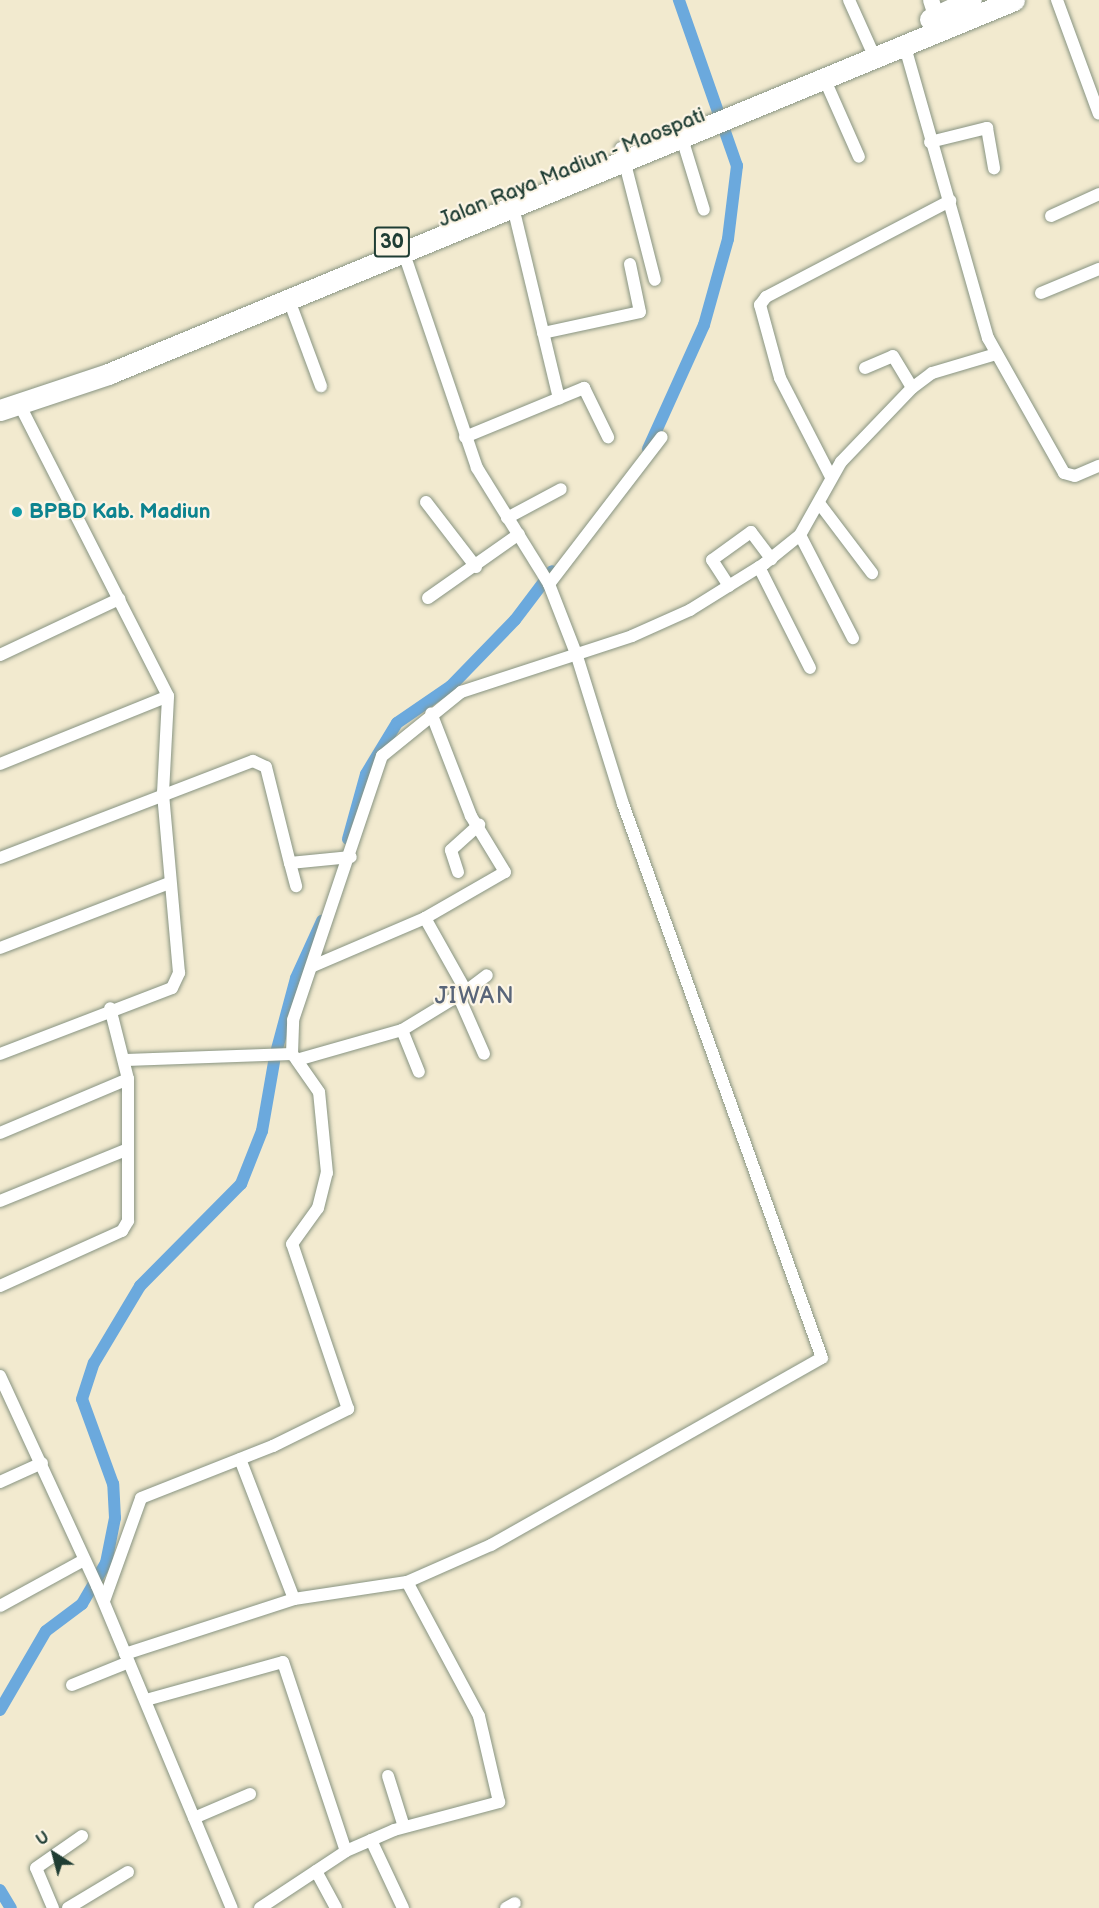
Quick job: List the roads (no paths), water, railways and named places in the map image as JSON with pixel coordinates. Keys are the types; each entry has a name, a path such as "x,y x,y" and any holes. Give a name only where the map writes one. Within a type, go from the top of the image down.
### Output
{"highway":[{"name":"30","path":"943,13 971,0"},
{"name":"30","path":"943,13 1014,0"},
{"name":"Jalan Raya Madiun - Maospati","path":"222,320 725,112 871,49 943,13"},
{"name":"Jalan Raya Madiun - Maospati","path":"9,406 77,380 104,361 222,320 289,300 404,253 513,207 623,154 681,135 725,112 905,47 943,13"}],"street":[{"path":"849,0 871,49"},
{"path":"1057,0 1095,92 1099,114"},
{"path":"905,47 930,142 996,354 1064,473 1075,476 1099,466"},
{"path":"824,78 860,157"},
{"path":"930,142 987,128 994,168"},
{"path":"681,135 704,210"},
{"path":"623,154 655,280"},
{"path":"1051,216 1099,194"},
{"path":"831,477 780,378 760,305 766,297 950,201"},
{"path":"513,207 559,399"},
{"path":"72,1685 127,1658 294,1599 407,1582 491,1545 822,1358 623,804 577,656 548,582 484,483 465,437 404,253"},
{"path":"543,333 640,312 630,264"},
{"path":"1041,293 1099,269"},
{"path":"289,300 321,386"},
{"path":"104,1601 141,1498 240,1460 348,1409 292,1244 318,1208 327,1173 319,1092 294,1057 293,1020 350,857 381,756 431,713 470,688 577,656 690,610 759,567 800,535 831,477 912,388 932,373 996,354"},
{"path":"865,368 892,356 912,388"},
{"path":"465,437 559,399 588,390 608,437"},
{"path":"0,1054 110,1008 172,988 178,981 164,793 168,696 119,599 9,406"},
{"path":"548,582 662,437"},
{"path":"507,518 561,489"},
{"path":"426,502 476,567"},
{"path":"819,503 872,573"},
{"path":"729,586 712,560 751,532 771,559"},
{"path":"428,598 476,567 519,534"},
{"path":"800,535 853,638"},
{"path":"759,567 810,668"},
{"path":"0,655 119,599"},
{"path":"0,764 168,696"},
{"path":"313,966 425,918 505,872 479,825 431,713"},
{"path":"0,858 164,793 262,762 279,809 296,886"},
{"path":"458,872 451,850 479,825"},
{"path":"290,862 350,857"},
{"path":"0,948 169,883"},
{"path":"425,918 462,994 484,1054"},
{"path":"126,1060 294,1057 402,1030 462,994 487,975"},
{"path":"0,1286 122,1231 128,1221 128,1079 126,1060 110,1008"},
{"path":"402,1030 419,1072"},
{"path":"0,1133 128,1079"},
{"path":"0,1201 128,1149"},
{"path":"0,1376 104,1601 232,1908"},
{"path":"240,1460 294,1599"},
{"path":"0,1482 42,1464"},
{"path":"0,1606 86,1564"},
{"path":"260,1908 346,1851 370,1840 404,1827 500,1798 479,1716 407,1582"},
{"path":"146,1700 283,1662 346,1851"},
{"path":"387,1776 404,1827"},
{"path":"194,1818 250,1794"},
{"path":"53,1908 36,1868 82,1836"},
{"path":"370,1840 403,1908"},
{"path":"316,1871 336,1908"},
{"path":"68,1908 128,1872"}],"waterway":[{"path":"648,449 704,325 728,239 737,166 679,0"},
{"path":"348,839 366,774 397,723 451,686 515,620 552,571"},
{"path":"277,1049 296,978 322,921"},
{"path":"0,1710 46,1631 82,1604 106,1563 115,1518 113,1484 82,1399 94,1363 140,1286 241,1184 262,1131 274,1062"},
{"path":"0,1890 11,1908"}],"place":[{"name":"BPBD Kab. Madiun","path":"17,512"}],"district":[{"name":"JIWAN","path":"475,996"}]}
